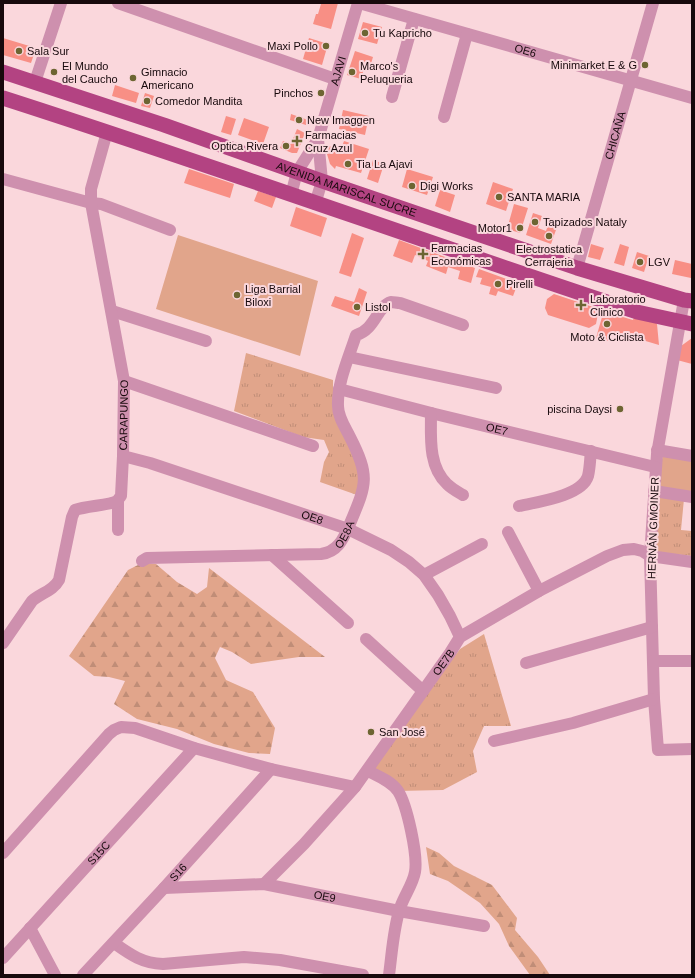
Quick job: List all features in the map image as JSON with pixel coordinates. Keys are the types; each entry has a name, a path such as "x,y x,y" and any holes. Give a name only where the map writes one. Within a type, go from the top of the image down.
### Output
{"main road":[{"name":"AVENIDA MARISCAL SUCRE","path":"3,72 164,125 322,181 577,268 688,300"},
{"path":"3,98 637,312 686,323"}],"street":[{"path":"35,82 61,3"},
{"path":"118,3 335,79"},
{"name":"AJAVI","path":"291,195 297,172 318,139 358,3"},
{"name":"OE6","path":"358,3 692,98"},
{"name":"CHICAÑA","path":"577,268 652,3"},
{"path":"392,97 414,19"},
{"path":"444,117 467,34"},
{"name":"CARAPUNGO","path":"107,132 91,190 91,203 124,381 124,456 121,496 118,501 118,530"},
{"name":"AJAVI","path":"315,204 322,181 318,139"},
{"path":"3,180 91,203 101,204 170,230"},
{"name":"HERNÁN GMOINER","path":"688,300 686,323 657,450 650,556 654,699 658,750 692,749"},
{"name":"OE8A","path":"142,561 147,558 326,553 334,550 339,546 348,529 363,492 365,481 359,454 340,417 338,408 339,389 356,335 367,330 384,306 392,302 400,303 463,324"},
{"path":"112,310 206,341"},
{"path":"349,357 496,388"},
{"path":"124,381 313,446"},
{"name":"OE7","path":"339,389 431,413 655,467"},
{"path":"431,413 434,464 447,484 463,495"},
{"path":"657,450 692,456"},
{"path":"519,506 569,494 580,488 588,476 592,451"},
{"name":"OE8","path":"124,456 348,529 391,550 409,562 424,575 441,600 460,637"},
{"path":"654,491 692,497"},
{"path":"3,644 32,601 55,587 75,510 118,501"},
{"path":"508,532 539,591"},
{"path":"424,575 482,544"},
{"name":"OE7B","path":"264,884 304,844 368,771 460,637 539,591 607,556 623,550 634,549 642,551 650,556 692,562"},
{"path":"272,555 348,623"},
{"path":"526,663 652,627"},
{"path":"366,639 424,691"},
{"path":"653,661 692,661"},
{"path":"494,741 573,723 654,699"},
{"path":"3,853 109,734 121,727 135,728 194,748 271,769 355,787"},
{"name":"S15C","path":"3,958 194,748"},
{"name":"S16","path":"83,975 114,943 271,769"},
{"path":"368,771 389,783 398,791 405,807 410,825 416,862 415,873 399,911 394,935 389,975"},
{"name":"OE9","path":"164,888 264,884 399,911 484,926"},
{"path":"30,928 55,975"},
{"path":"114,943 138,959 151,963 163,964 244,957 280,960 363,975"}],"green space":[{"name":"Liga Barrial Biloxi","path":"178,235 318,281 300,356 156,309"},
{"path":"246,353 333,380 333,404 352,446 360,478 357,495 320,482 324,462 329,452 324,440 303,437 234,411"},
{"path":"663,454 692,459 692,493 657,488"},
{"path":"660,496 684,499 681,530 692,531 692,556 655,552"},
{"path":"140,564 156,564 177,582 197,594 207,587 209,568 325,657 299,657 251,664 232,652 220,647 215,658 226,680 253,692 275,728 270,754 249,753 214,744 177,729 137,719 114,704 125,681 109,677 94,676 69,656 128,570"},
{"path":"484,634 511,726 484,726 473,751 477,772 443,790 398,791 368,771 460,649"},
{"path":"426,847 439,853 454,866 492,885 517,918 515,930 538,957 550,975 530,975 509,946 499,924 480,903 448,881 430,874"}],"building":[{"path":"317,3 338,3 331,29 313,24 321,4"},
{"path":"363,22 382,27 377,44 358,39"},
{"name":"Sala Sur","path":"3,38 36,48 31,63 3,55"},
{"path":"309,38 328,44 322,65 303,59"},
{"path":"355,51 373,57 370,67 365,65 361,79 347,75"},
{"path":"115,85 139,93 136,103 112,96"},
{"name":"Comedor Mandita","path":"145,93 154,96 150,108 141,106"},
{"path":"343,110 369,116 365,135 339,129"},
{"name":"New Imaggen","path":"291,114 308,120 306,125 290,120"},
{"path":"226,116 236,119 231,135 221,132"},
{"path":"244,118 269,127 263,144 238,135"},
{"path":"297,129 305,133 297,153 292,153 280,148 283,141 291,144"},
{"path":"344,141 369,149 361,173 336,166 335,169 330,164 327,154 328,146 341,149"},
{"path":"373,160 384,164 378,183 367,179"},
{"path":"189,169 234,184 230,198 184,183"},
{"path":"407,169 433,177 427,195 402,187"},
{"name":"SANTA MARIA","path":"493,182 513,189 506,211 486,204"},
{"path":"440,190 455,195 450,212 435,206"},
{"path":"258,191 276,197 272,208 254,201"},
{"path":"514,204 528,208 520,233 507,229"},
{"path":"296,207 327,218 321,237 290,226"},
{"path":"533,213 542,216 538,228 546,231 549,223 557,227 551,244 526,235"},
{"path":"352,233 364,238 351,277 339,273"},
{"path":"399,240 475,268 471,283 458,279 460,271 448,267 446,274 426,266 428,261 415,255 412,263 393,256"},
{"path":"591,244 604,248 600,260 588,257"},
{"path":"620,244 629,247 624,266 614,263"},
{"name":"LGV","path":"637,252 649,256 644,272 632,268"},
{"path":"675,260 692,264 691,278 672,274"},
{"path":"479,269 518,283 513,296 498,291 496,296 489,294 491,287 480,284 482,278 476,277"},
{"path":"359,288 367,292 359,316 331,306 335,296 354,302"},
{"path":"554,294 596,308 598,314 596,324 589,328 548,315 545,308 547,299"},
{"path":"609,313 633,320 635,315 654,321 657,324 659,345 612,331 609,341 596,338 602,317"},
{"path":"692,338 692,364 677,360 681,346"}],"place":[{"name":"Tu Kapricho","path":"365,33"},
{"name":"Maxi Pollo","path":"326,46"},
{"name":"Sala Sur","path":"19,51"},
{"name":"Minimarket E & G","path":"645,65"},
{"name":"El Mundo del Caucho","path":"54,72"},
{"name":"Marco's Peluqueria","path":"352,72"},
{"name":"Gimnacio Americano","path":"133,78"},
{"name":"Pinchos","path":"321,93"},
{"name":"Comedor Mandita","path":"147,101"},
{"name":"New Imaggen","path":"299,120"},
{"name":"Farmacias Cruz Azul","path":"297,141"},
{"name":"Optica Rivera","path":"286,146"},
{"name":"Tia La Ajavi","path":"348,164"},
{"name":"Digi Works","path":"412,186"},
{"name":"SANTA MARIA","path":"499,197"},
{"name":"Tapizados Nataly","path":"535,222"},
{"name":"Motor1","path":"520,228"},
{"name":"Electrostatica Cerrajeria","path":"549,236"},
{"name":"Farmacias Económicas","path":"423,254"},
{"name":"LGV","path":"640,262"},
{"name":"Pirelli","path":"498,284"},
{"name":"Liga Barrial Biloxi","path":"237,295"},
{"name":"Laboratorio Clinico","path":"581,305"},
{"name":"Listol","path":"357,307"},
{"name":"Moto & Ciclista","path":"607,324"},
{"name":"piscina Daysi","path":"620,409"},
{"name":"San José","path":"371,732"}]}
